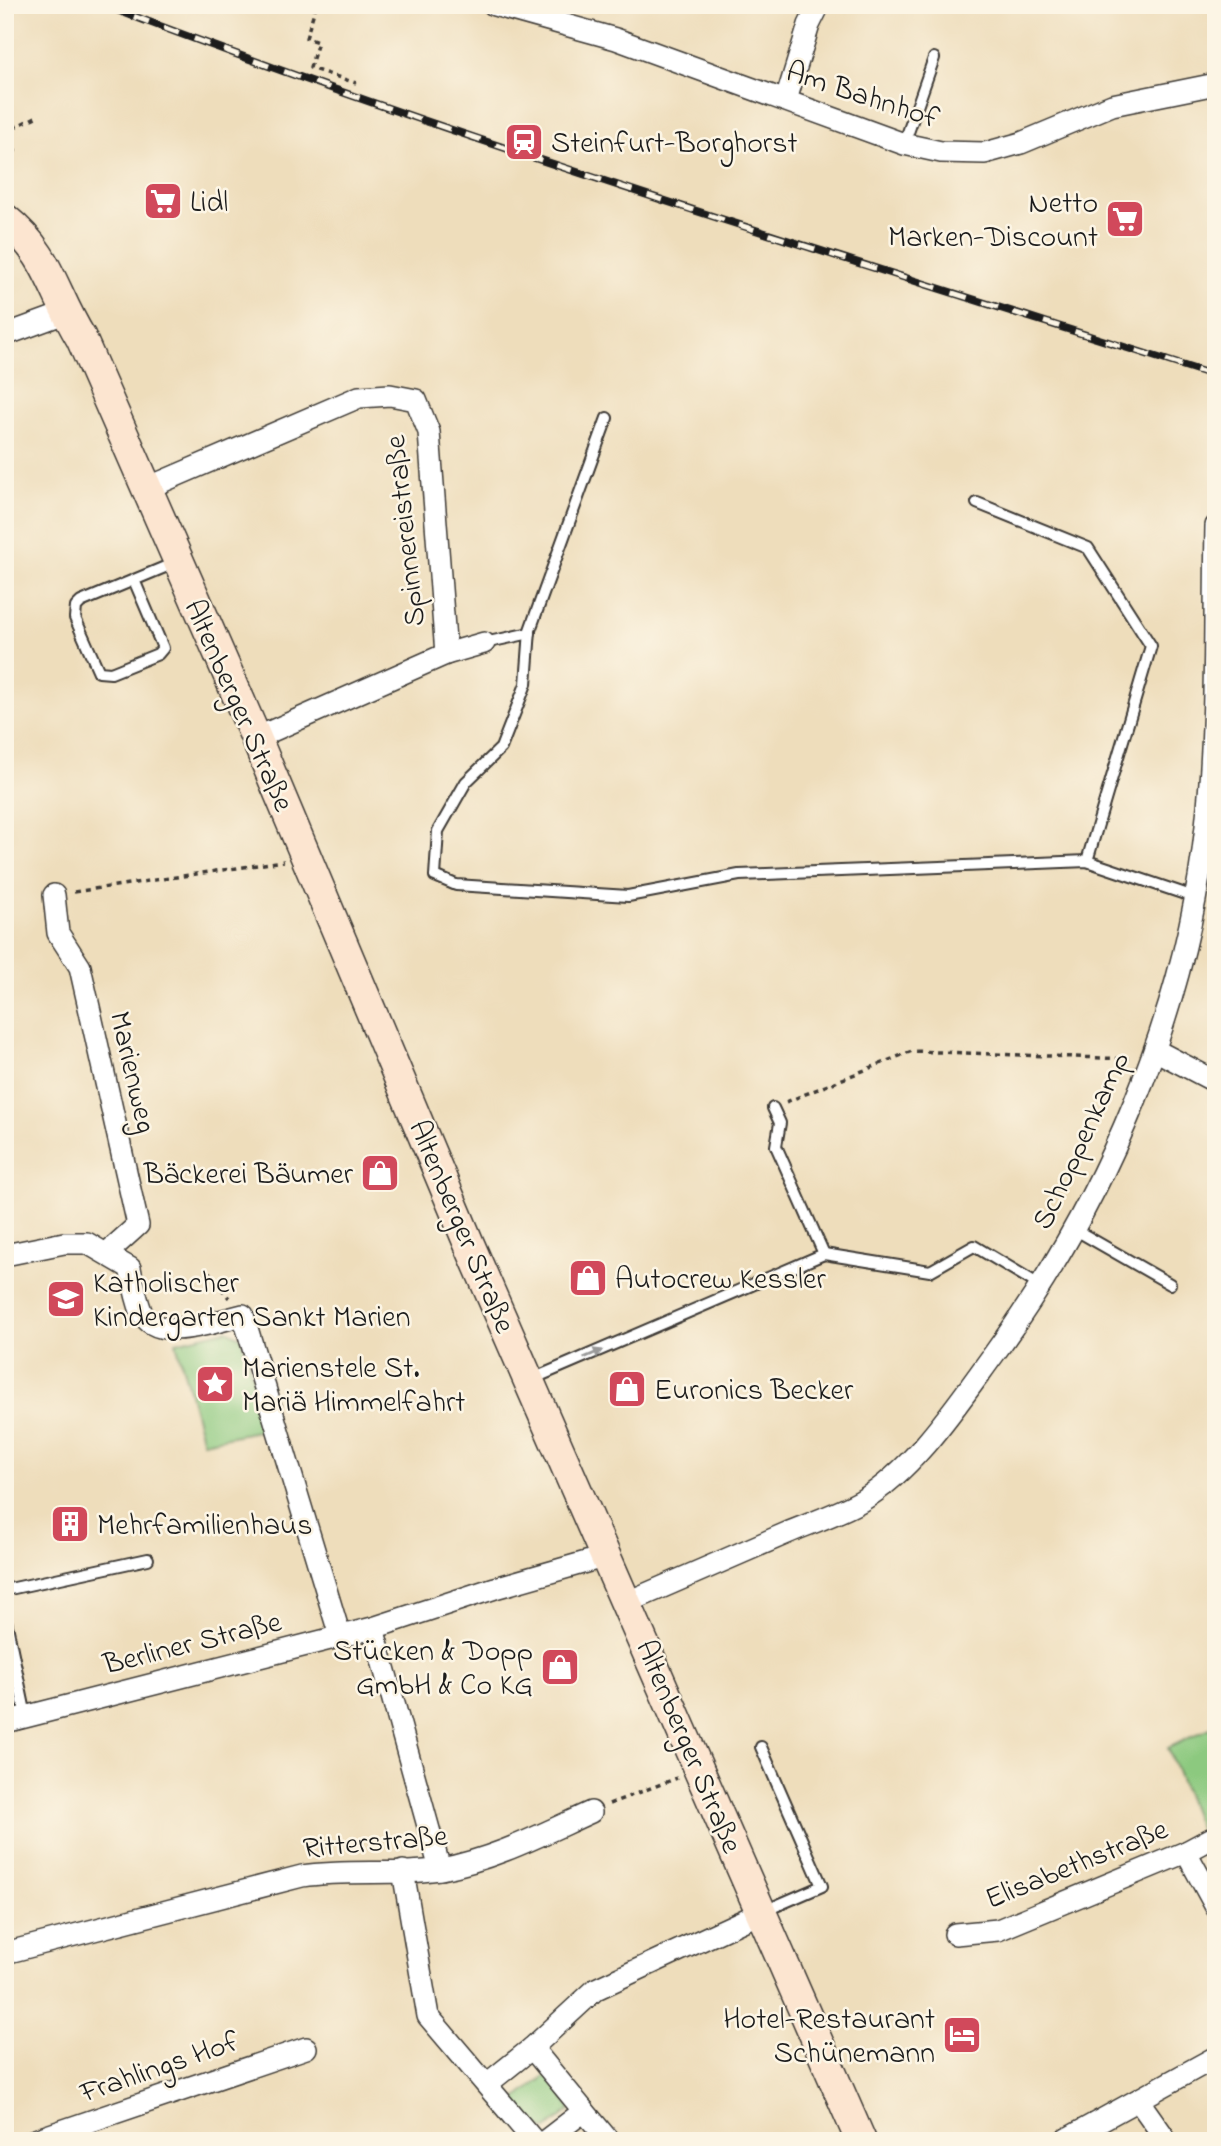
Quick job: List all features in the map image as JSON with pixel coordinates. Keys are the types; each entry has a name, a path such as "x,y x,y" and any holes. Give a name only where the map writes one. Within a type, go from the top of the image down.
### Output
{"main road":[{"name":"Altenberger Straße","path":"5,219 34,245 65,313 80,338 256,738 469,1244 628,1602 861,2141"}],"street":[{"name":"Am Bahnhof","path":"494,5 616,39 904,144 941,152 985,153 1021,143 1112,106 1216,84"},
{"path":"786,100 809,25 819,5"},
{"path":"5,335 65,313"},
{"name":"Spinnereistraße","path":"145,489 359,397 390,395 416,400 429,432 446,654"},
{"name":"Schoppenkamp","path":"628,1602 861,1501 910,1460 949,1415 1041,1286 1097,1189 1153,1055 1194,897 1206,829 1213,738 1216,526"},
{"path":"256,738 446,654 484,643"},
{"name":"Marienweg","path":"54,895 58,933 80,967 138,1225 107,1253"},
{"path":"1153,1055 1216,1082"},
{"path":"5,1255 65,1243 87,1243 130,1268 142,1314 154,1326 168,1331 243,1315 340,1636"},
{"name":"Berliner Straße","path":"5,1722 373,1629 495,1588 607,1556"},
{"path":"373,1629 440,1869"},
{"name":"Ritterstraße","path":"5,1953 302,1876 340,1870 440,1869 493,1856 591,1812"},
{"name":"Elisabethstraße","path":"955,1934 998,1930 1186,1852 1216,1836"},
{"path":"1186,1852 1216,1907"},
{"path":"402,1871 428,2016 534,2141"},
{"path":"487,2084 532,2048 596,1989 762,1912"},
{"name":"Frahlings Hof","path":"32,2141 306,2048"},
{"path":"532,2048 609,2141"},
{"path":"1062,2141 1216,2057"},
{"path":"1138,2101 1167,2141"},
{"path":"545,2141 584,2110"}],"lane":[{"path":"904,144 934,58"},
{"path":"607,418 530,633 526,684 501,748 466,782 438,831 435,876 456,884 628,897 739,875 1087,861 1194,897"},
{"path":"977,503 1088,548 1151,646 1087,861"},
{"path":"134,580 163,648 158,654 111,673 99,672 74,611 82,602 134,580 177,562"},
{"path":"484,643 530,633"},
{"path":"773,1108 780,1123 776,1146 824,1254"},
{"path":"1074,1229 1170,1284"},
{"path":"530,1380 824,1254 930,1271 974,1245 1041,1286"},
{"path":"5,1590 148,1559"},
{"path":"5,1616 26,1716"},
{"path":"761,1747 822,1886 762,1912"}],"path":[{"path":"316,5 306,38 318,42 310,68 356,83"},
{"path":"5,153 15,151 6,131 38,116"},
{"path":"54,895 306,858"},
{"path":"784,1103 912,1051 1153,1055"},
{"path":"209,1272 243,1315"},
{"path":"591,1812 698,1769"}],"green space":[{"path":"227,1330 241,1337 267,1429 203,1442 176,1342"},
{"path":"1216,1725 1216,1825 1201,1833 1168,1748"},
{"path":"548,2074 571,2109 547,2129 538,2128 515,2103 516,2099"}],"railway":[{"path":"104,5 241,56 518,152 1216,376"}],"place":[{"name":"Steinfurt-Borghorst","path":"524,142"},
{"name":"Lidl","path":"163,201"},
{"name":"Netto Marken-Discount","path":"1125,219"},
{"name":"Bäckerei Bäumer","path":"380,1173"},
{"name":"Autocrew Kessler","path":"588,1278"},
{"name":"Katholischer Kindergarten Sankt Marien","path":"66,1299"},
{"name":"Marienstele St. Mariä Himmelfahrt","path":"215,1384"},
{"name":"Euronics Becker","path":"627,1389"},
{"name":"Mehrfamilienhaus","path":"70,1524"},
{"name":"Stücken & Dopp GmbH & Co KG","path":"560,1667"},
{"name":"Hotel-Restaurant Schünemann","path":"962,2035"}]}
